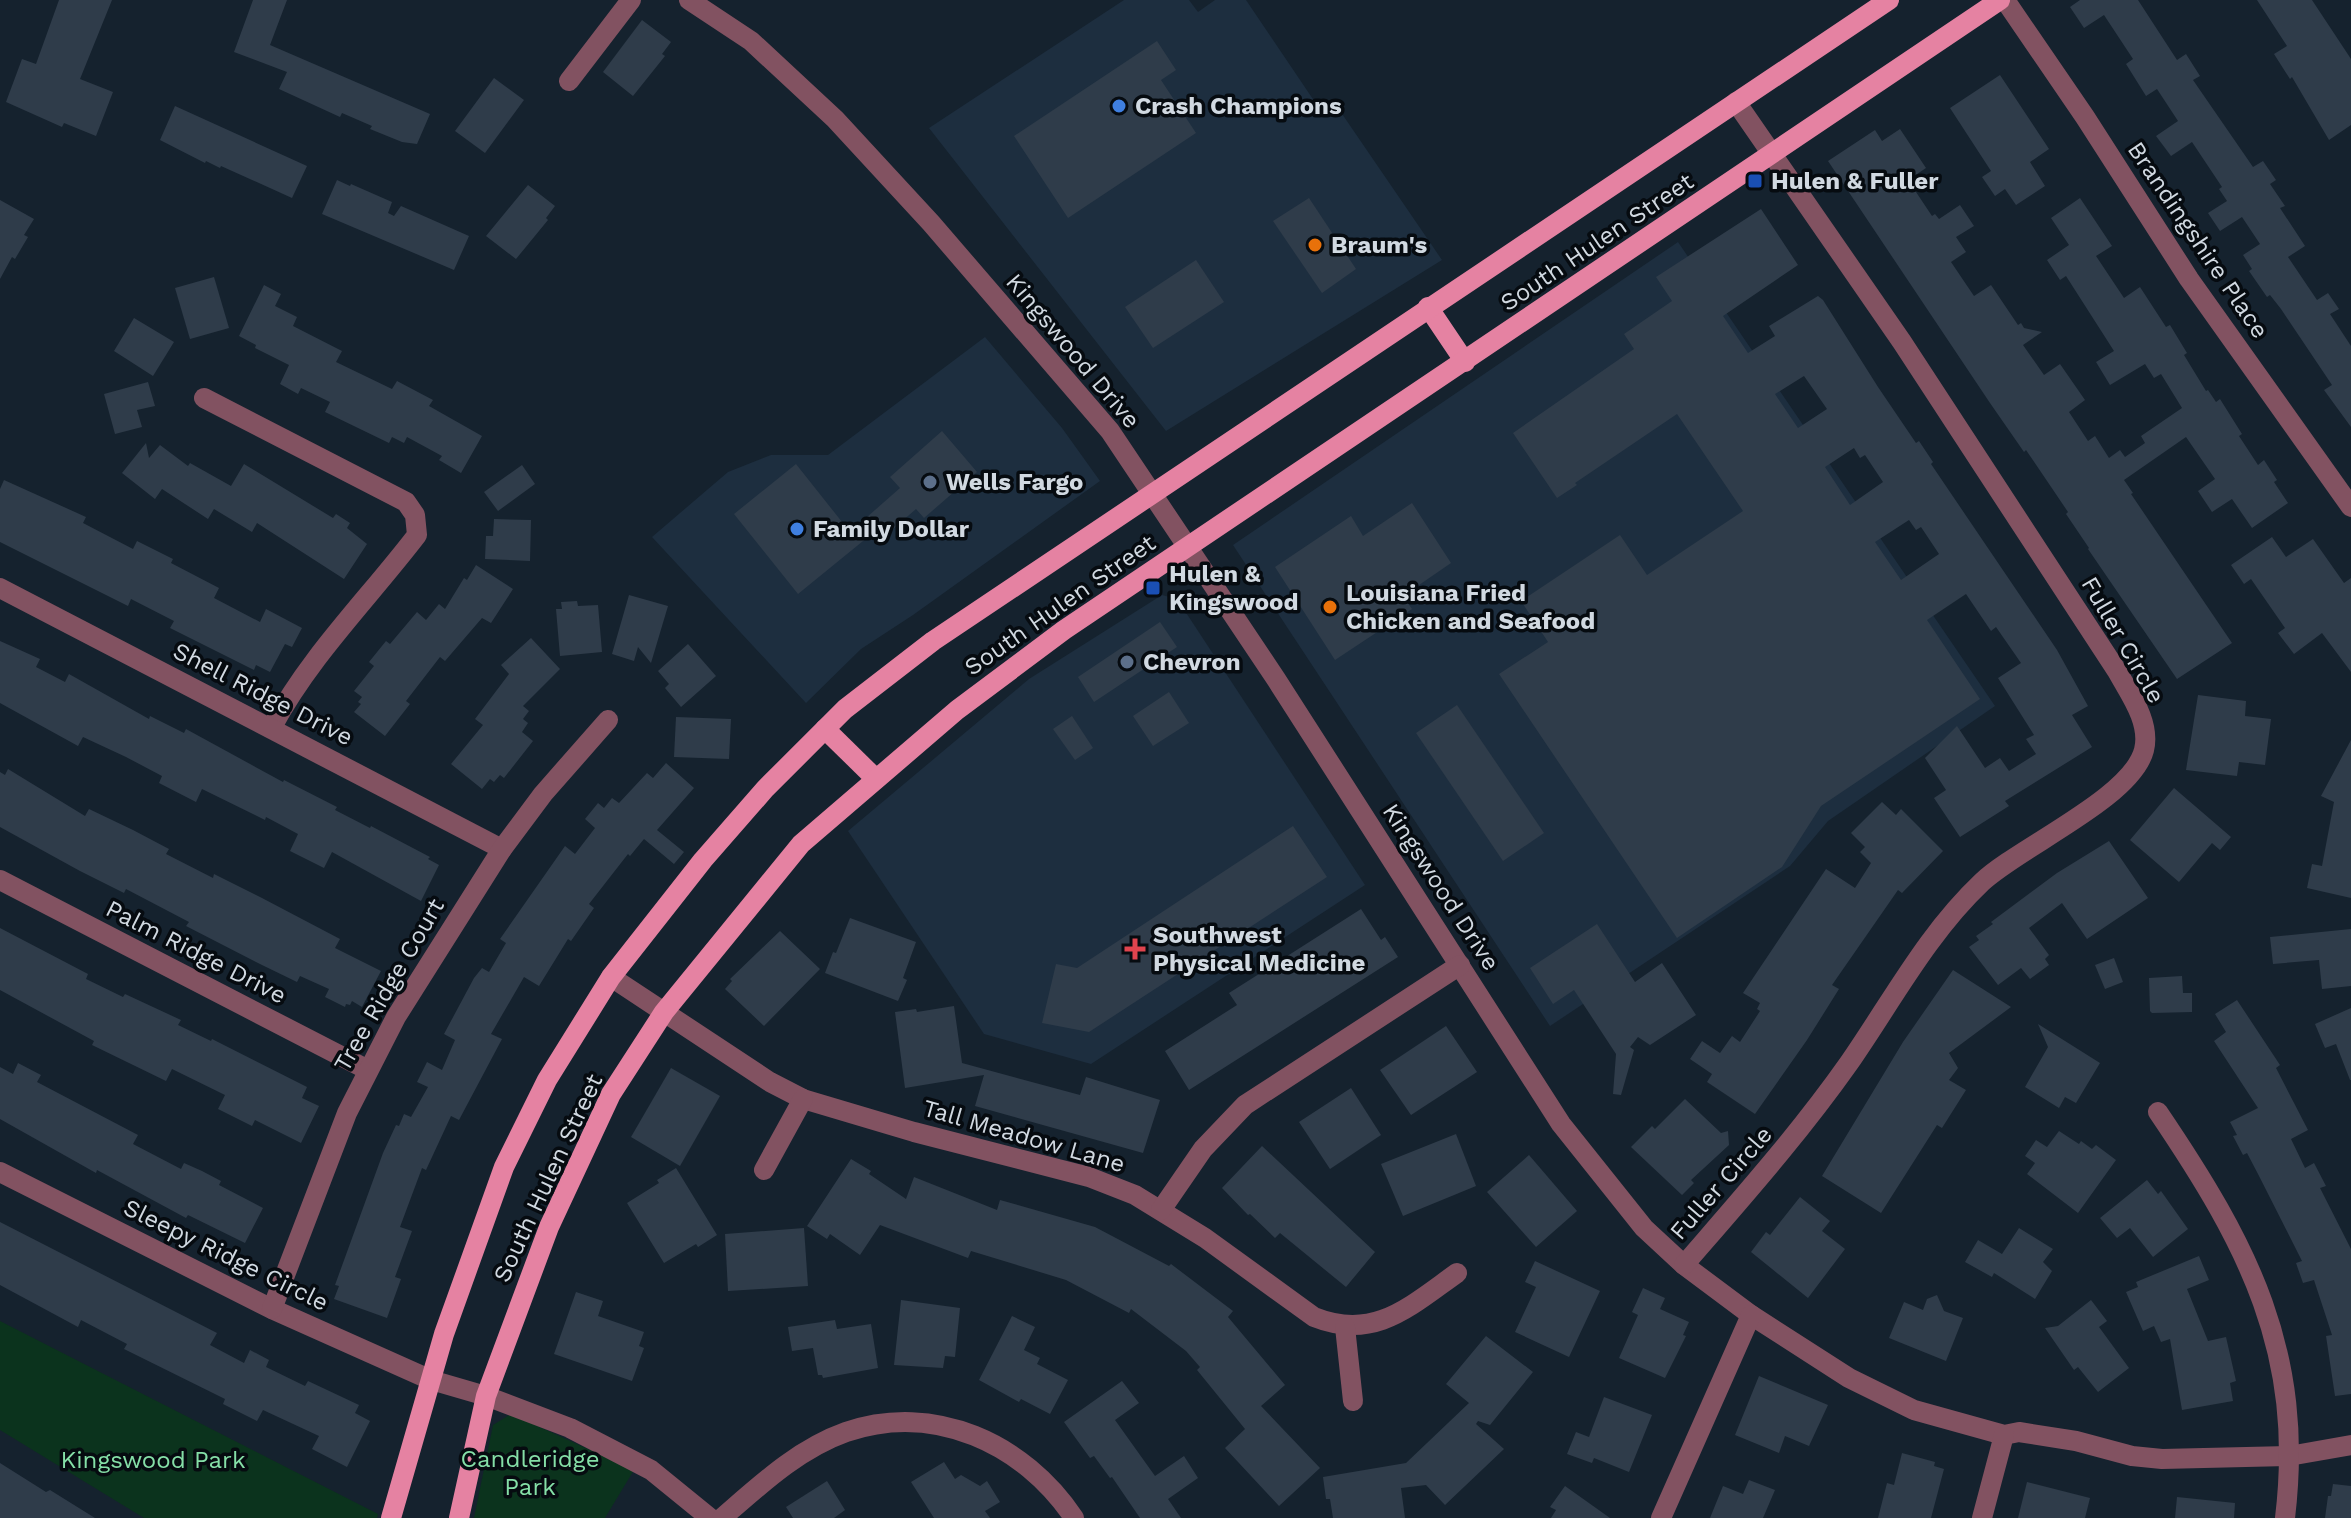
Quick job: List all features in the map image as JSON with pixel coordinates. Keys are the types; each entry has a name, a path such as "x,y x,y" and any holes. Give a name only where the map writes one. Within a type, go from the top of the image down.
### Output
{"main road":[{"name":"South Hulen Street","path":"391,1518 444,1334 504,1167 547,1080 611,977 703,860 765,789 845,709 933,641 1889,0"},
{"name":"South Hulen Street","path":"459,1518 486,1396 498,1357 555,1214 611,1094 664,1012 801,844 957,710 1064,630 2003,0"},
{"path":"1428,307 1465,362"},
{"path":"825,729 876,779"}],"street":[{"path":"569,81 631,0"},
{"name":"Kingswood Drive","path":"689,0 751,41 835,119 931,223 1110,431 1561,1124 1644,1228 1684,1265 1751,1315 1849,1378 1914,1410 2004,1435 2019,1432 2076,1441 2132,1456 2162,1459 2289,1456 2351,1445"},
{"name":"Brandingshire Place","path":"2003,0 2085,117 2189,279 2351,507"},
{"name":"Fuller Circle","path":"1684,1265 1798,1134 1939,928 2008,861 2088,810 2130,774 2144,750 2144,731 2138,709 2117,671 1902,342 1736,102"},
{"path":"204,398 406,502 415,515 417,535 308,668 272,727"},
{"name":"Shell Ridge Drive","path":"0,588 502,849"},
{"name":"Tree Ridge Court","path":"272,1309 347,1113 396,1017 502,849 543,794 608,720"},
{"name":"Palm Ridge Drive","path":"0,880 368,1070"},
{"path":"1161,1210 1203,1149 1245,1105 1460,965"},
{"name":"Tall Meadow Lane","path":"611,977 770,1082 803,1099 914,1132 1089,1177 1135,1195 1205,1238 1314,1317 1345,1327"},
{"path":"764,1170 803,1099"},
{"path":"2158,1112 2208,1187 2253,1272 2278,1348 2289,1411 2285,1518"},
{"name":"Sleepy Ridge Circle","path":"0,1172 272,1309 431,1380 486,1396 570,1428 651,1470 710,1518"},
{"path":"1353,1401 1345,1327 1379,1322 1411,1306 1457,1273"},
{"path":"1661,1518 1751,1315"},
{"path":"722,1518 774,1472 805,1452 855,1430 882,1423 916,1422 961,1429 1000,1447 1034,1472 1074,1518"},
{"path":"1982,1518 2004,1435"}],"shaded area":[{"path":"1124,0 1189,0 1198,12 1215,0 1246,0 1325,117 1338,108 1442,260 1166,431 929,128"},
{"path":"1678,242 1995,706 1828,821 1790,866 1550,1026 1233,545"},
{"path":"985,337 1062,428 1100,481 861,649 806,703 652,537 728,472 771,455 828,455"},
{"path":"1162,595 1177,599 1365,885 1091,1064 984,1034 848,831 1029,679"}],"green space":[{"name":"Kingswood Park","path":"0,1321 378,1514 377,1518 144,1518 0,1430"},
{"name":"Candleridge Park","path":"511,1414 634,1470 605,1518 474,1518 493,1425"}],"building":[{"path":"59,0 112,0 80,79 113,92 96,136 64,123 62,127 6,102 22,59 36,64"},
{"path":"253,0 287,0 270,45 430,114 417,144 402,142 342,113 340,117 279,89 287,72 234,52"},
{"path":"2080,0 2138,0 2177,60 2186,54 2200,76 2193,80 2253,167 2263,161 2276,180 2270,184 2285,206 2280,208 2305,246 2288,257 2317,300 2328,293 2339,309 2330,314 2351,346 2351,427 2324,390 2332,385 2281,309 2270,295 2267,297 2249,271 2252,269 2243,255 2260,244 2242,217 2220,231 2208,213 2227,201 2219,189 2222,187 2192,142 2171,156 2156,136 2178,121 2157,89 2146,96 2126,64 2133,59 2104,15 2084,28 2070,7"},
{"path":"2257,0 2312,0 2351,59 2351,125 2329,140 2292,77 2290,79 2274,54 2287,46"},
{"path":"642,20 671,42 662,54 665,56 633,96 603,72"},
{"name":"Crash Champions","path":"1157,41 1176,70 1161,80 1196,133 1068,218 1014,136"},
{"path":"2000,75 2049,149 2030,162 2045,186 2016,205 2005,189 1995,196 1982,177 1991,171 1950,108"},
{"path":"494,78 524,100 485,153 455,131"},
{"path":"175,106 307,166 292,198 221,166 205,163 160,140"},
{"path":"1900,129 1926,168 1908,180 1932,216 1935,214 1939,219 1960,205 1974,226 1956,237 1966,252 1951,262 1974,296 1991,285 2018,325 2021,323 2024,328 2042,332 2023,345 2044,375 2060,364 2085,400 2069,412 2088,441 2095,436 2109,458 2120,450 2125,457 2145,443 2141,436 2182,408 2161,374 2154,378 2145,364 2110,385 2096,362 2114,351 2066,276 2060,280 2047,260 2069,245 2051,218 2080,198 2112,246 2096,256 2124,298 2140,287 2166,327 2170,325 2206,391 2216,402 2220,399 2258,465 2264,460 2277,480 2274,482 2288,503 2252,528 2232,499 2212,512 2198,491 2215,479 2186,437 2124,480 2232,643 2177,679 2088,549 2066,514 2068,512 1990,403 1828,161 1875,130 1882,141"},
{"path":"337,180 392,202 388,213 394,216 401,206 469,236 454,270 322,214"},
{"path":"528,185 555,206 546,218 548,220 516,259 486,236"},
{"name":"Braum's","path":"1309,198 1356,269 1322,293 1273,221"},
{"path":"0,200 34,219 24,235 28,237 0,279"},
{"path":"1761,209 1798,265 1723,316 1748,353 1775,336 1769,326 1818,296 1823,300 1878,387 1916,443 1919,441 1933,462 1931,464 2057,650 2088,706 2072,715 2092,747 2005,801 2009,806 1960,837 1934,798 1946,790 1925,758 1957,726 1985,768 2000,758 2009,771 2036,754 2026,739 2034,735 1998,678 2021,663 1996,627 1991,631 1966,594 1927,620 1980,699 1821,806 1782,867 1677,938 1499,674 1548,642 1521,601 1620,535 1647,575 1743,511 1677,414 1557,498 1513,433 1634,349 1624,334 1672,301 1656,277","holes":["1804,376 1827,409 1798,428 1775,394","1854,448 1860,458 1865,455 1883,482 1850,505 1825,467","1909,520 1916,530 1921,527 1939,554 1901,580 1875,542"]},
{"path":"1196,260 1224,302 1153,348 1125,307"},
{"path":"214,277 229,328 190,339 175,288"},
{"path":"264,285 281,294 275,306 297,317 293,326 342,351 336,362 392,389 397,381 433,400 429,406 482,436 461,473 439,460 442,456 407,437 404,443 392,437 389,443 325,412 330,402 301,388 298,394 280,384 289,365 239,336"},
{"path":"134,318 174,342 153,376 114,351"},
{"path":"148,382 155,406 137,410 142,427 115,434 104,394"},
{"name":"Family Dollar","path":"942,431 977,472 924,518 916,509 885,536 879,528 798,594 734,514 796,464 850,532 900,488 890,477"},
{"path":"146,443 149,458 160,445 188,466 190,463 231,486 244,464 333,518 336,514 350,523 347,528 367,544 344,579 257,523 252,532 214,509 208,519 162,489 155,499 122,473"},
{"path":"522,465 535,484 498,511 484,492"},
{"path":"4,480 86,517 83,523 133,549 137,541 173,559 171,563 219,588 214,598 260,622 266,609 302,628 292,647 285,644 270,672 256,665 254,670 170,628 174,621 131,599 128,606 0,542 0,489"},
{"path":"1412,503 1451,563 1403,596 1412,609 1335,660 1275,567 1351,516 1363,536"},
{"path":"494,519 531,520 530,561 485,559 486,536 493,536"},
{"path":"2272,537 2286,557 2313,539 2344,583 2351,578 2351,672 2322,633 2294,654 2278,633 2285,628 2251,579 2244,584 2231,565"},
{"path":"476,565 513,589 491,623 482,618 445,661 440,657 406,701 410,704 385,736 354,712 361,704 358,702 362,697 354,691 374,666 369,662 386,641 390,644 417,612 426,620 439,604 445,609"},
{"path":"629,595 668,606 651,663 638,647 634,661 612,654"},
{"path":"577,601 578,606 598,605 602,652 560,656 556,609 562,609 561,602"},
{"name":"Chevron","path":"1160,622 1177,647 1094,702 1078,677"},
{"path":"531,638 560,669 523,706 529,711 523,719 528,723 522,732 533,741 504,778 500,775 494,782 490,779 482,789 451,764 483,725 475,719 509,674 501,665"},
{"path":"0,641 40,659 36,667 65,682 69,674 149,719 150,716 184,733 186,729 283,782 337,807 335,810 430,857 428,859 439,865 421,901 332,852 324,868 290,851 298,834 266,817 265,820 202,789 196,802 159,783 162,776 126,757 83,737 78,746 0,703"},
{"path":"688,644 716,676 681,707 665,688 669,684 658,671"},
{"path":"1169,692 1189,723 1153,746 1133,716"},
{"path":"2198,695 2246,701 2245,716 2271,719 2265,765 2239,762 2237,776 2186,770"},
{"path":"1457,705 1544,833 1503,861 1416,733"},
{"path":"1072,716 1093,748 1075,760 1053,729"},
{"path":"676,717 731,719 729,759 674,757"},
{"path":"2351,740 2351,898 2307,888 2312,864 2322,866 2334,802 2321,796"},
{"path":"666,763 694,788 657,830 684,852 674,864 644,839 630,856 628,854 589,904 594,908 571,941 568,939 539,986 524,977 491,1034 502,1039 459,1120 451,1116 426,1170 422,1168 400,1227 412,1231 395,1277 401,1279 387,1318 334,1299 339,1286 335,1285 383,1153 396,1125 399,1126 404,1114 411,1117 428,1087 417,1082 427,1062 442,1070 455,1040 444,1034 474,978 482,968 489,972 506,943 500,939 565,846 575,854 595,828 585,819 598,803 604,808 612,798 619,803 647,773 653,778"},
{"path":"8,769 85,816 89,809 133,830 169,849 166,854 213,878 214,874 340,939 335,948 381,971 362,1007 352,1001 345,1007 325,997 329,989 300,976 297,982 262,965 186,926 189,922 126,889 124,893 80,871 0,827 0,772 5,775"},
{"path":"2174,788 2231,837 2220,850 2212,843 2179,882 2130,840"},
{"path":"1882,802 1896,815 1901,809 1943,851 1902,893 1898,890 1832,985 1839,989 1755,1114 1707,1082 1712,1074 1690,1059 1702,1041 1720,1053 1732,1036 1740,1042 1760,1011 1757,1009 1760,1003 1743,993 1826,869 1855,888 1871,863 1860,852 1865,847 1851,833"},
{"path":"1293,826 1327,877 1089,1032 1042,1023 1056,964 1077,968"},
{"path":"2109,841 2148,898 2087,939 2062,903 2029,928 2049,955 2045,959 2049,965 2030,979 2021,968 1998,985 1969,947 1979,940 1976,936 2057,873"},
{"path":"1361,909 1381,940 1385,937 1398,957 1189,1090 1165,1051 1237,1005 1229,993"},
{"path":"850,918 916,942 903,978 907,980 898,1001 825,973"},
{"path":"1597,924 1635,982 1662,963 1696,1015 1650,1045 1638,1037 1630,1047 1634,1050 1621,1095 1613,1094 1616,1054 1574,990 1553,1004 1530,968"},
{"path":"0,928 88,974 86,979 181,1020 178,1025 307,1087 302,1098 319,1106 301,1143 255,1120 252,1126 218,1109 225,1095 172,1069 166,1081 92,1045 94,1041 0,990"},
{"path":"2351,929 2351,986 2322,989 2319,960 2273,964 2270,937"},
{"path":"780,931 820,969 764,1026 725,989 732,981 730,979"},
{"path":"2114,958 2123,982 2105,989 2095,965"},
{"path":"1953,970 2011,1007 1949,1053 1958,1068 1949,1080 1966,1090 1942,1128 1937,1125 1881,1213 1822,1176 1903,1042"},
{"path":"2182,976 2183,993 2192,993 2192,1012 2152,1013 2149,978"},
{"path":"2237,1000 2280,1065 2276,1068 2308,1130 2291,1139 2305,1168 2314,1163 2326,1186 2320,1188 2351,1249 2351,1394 2335,1396 2326,1336 2332,1335 2314,1280 2303,1283 2296,1263 2302,1261 2247,1153 2243,1155 2233,1136 2237,1135 2230,1122 2258,1108 2214,1041 2226,1032 2215,1014"},
{"path":"954,1006 962,1063 1080,1095 1086,1077 1160,1100 1143,1153 975,1106 984,1075 905,1088 895,1012"},
{"path":"2351,1008 2350,1080 2336,1044 2325,1048 2315,1024"},
{"path":"2038,1024 2100,1063 2076,1103 2065,1097 2059,1108 2025,1087 2048,1047"},
{"path":"1446,1026 1477,1072 1411,1115 1380,1070"},
{"path":"18,1063 41,1075 37,1082 138,1135 133,1144 181,1169 184,1163 202,1171 221,1181 219,1185 263,1208 245,1243 188,1215 186,1218 97,1170 96,1173 0,1119 0,1067 13,1074"},
{"path":"671,1068 720,1096 680,1166 631,1137"},
{"path":"1351,1088 1381,1135 1330,1169 1299,1122"},
{"path":"1685,1099 1721,1133 1728,1131 1729,1145 1691,1180 1694,1183 1682,1195 1631,1147 1652,1126 1655,1129"},
{"path":"2059,1131 2092,1149 2096,1145 2116,1160 2078,1213 2027,1174 2035,1163 2025,1156 2036,1140 2047,1147"},
{"path":"1456,1134 1476,1186 1403,1216 1381,1164"},
{"path":"1262,1146 1375,1252 1346,1287 1280,1233 1275,1238 1222,1188"},
{"path":"1529,1155 1577,1211 1536,1247 1487,1192"},
{"path":"851,1159 906,1199 914,1177 997,1210 1000,1200 1095,1227 1169,1266 1171,1264 1233,1311 1228,1317 1285,1385 1261,1406 1320,1468 1279,1506 1225,1448 1245,1429 1197,1370 1200,1367 1186,1351 1131,1309 1129,1313 1066,1280 971,1251 968,1258 880,1225 860,1255 830,1234 827,1239 807,1226"},
{"path":"676,1168 717,1235 664,1263 627,1203"},
{"path":"2147,1180 2158,1194 2161,1191 2188,1229 2153,1257 2130,1228 2117,1238 2100,1218"},
{"path":"1800,1197 1830,1221 1822,1231 1845,1249 1808,1298 1751,1252 1766,1232 1770,1235"},
{"path":"0,1222 217,1333 210,1345 244,1363 250,1350 269,1360 266,1367 305,1386 308,1381 359,1405 355,1413 370,1421 347,1467 312,1449 319,1436 263,1410 257,1421 223,1404 225,1399 124,1349 127,1344 81,1320 78,1327 0,1285"},
{"path":"804,1228 808,1286 728,1291 725,1234"},
{"path":"2019,1228 2053,1249 2043,1262 2052,1271 2035,1299 1994,1273 1992,1277 1965,1262 1978,1240 2002,1254"},
{"path":"2199,1256 2209,1280 2187,1289 2208,1341 2226,1337 2236,1381 2230,1383 2233,1401 2182,1410 2170,1339 2161,1342 2154,1326 2143,1331 2126,1292 2138,1287 2136,1282"},
{"path":"1535,1261 1600,1291 1569,1357 1515,1332 1536,1287 1525,1282"},
{"path":"1643,1288 1665,1298 1660,1309 1689,1322 1683,1335 1686,1336 1665,1378 1619,1358 1638,1315 1632,1312"},
{"path":"576,1292 603,1301 598,1316 644,1332 639,1346 644,1348 632,1381 554,1354"},
{"path":"1937,1295 1944,1311 1963,1318 1946,1361 1889,1338 1904,1302 1923,1310 1927,1299"},
{"path":"901,1300 960,1308 955,1357 945,1356 943,1368 894,1365"},
{"path":"2091,1300 2107,1321 2099,1327 2129,1368 2098,1392 2078,1367 2074,1370 2045,1328 2058,1326"},
{"path":"1012,1316 1035,1327 1024,1350 1040,1358 1037,1364 1068,1380 1050,1414 1021,1399 1019,1402 979,1380"},
{"path":"835,1320 837,1329 871,1324 878,1368 823,1378 818,1375 813,1348 792,1351 788,1327"},
{"path":"1486,1336 1533,1372 1490,1425 1478,1421 1476,1424 1504,1449 1445,1505 1426,1485 1401,1488 1405,1518 1333,1518 1323,1477 1406,1463 1469,1403 1446,1384"},
{"path":"1759,1376 1828,1405 1809,1446 1785,1436 1779,1453 1735,1435"},
{"path":"1122,1381 1139,1403 1115,1420 1155,1476 1184,1456 1198,1478 1168,1499 1181,1518 1140,1518 1112,1477 1094,1456 1090,1458 1064,1422"},
{"path":"1604,1397 1652,1415 1629,1472 1594,1458 1592,1463 1567,1454 1576,1432 1589,1437"},
{"path":"1902,1453 1935,1462 1934,1466 1944,1469 1931,1518 1878,1518 1887,1483 1894,1485"},
{"path":"944,1462 955,1479 961,1475 980,1486 987,1481 1000,1502 985,1511 990,1518 934,1518 911,1482"},
{"path":"0,1463 46,1492 50,1490 95,1518 0,1518"},
{"path":"1749,1480 1775,1490 1763,1518 1710,1518 1723,1486 1743,1494"},
{"path":"827,1481 845,1510 834,1518 793,1518 786,1507"},
{"path":"2027,1482 2090,1498 2085,1518 2018,1518"},
{"path":"2333,1484 2351,1486 2351,1518 2325,1518"},
{"path":"1565,1486 1610,1518 1551,1518 1556,1510 1550,1507"},
{"path":"2177,1497 2235,1503 2234,1518 2175,1518"}],"place":[{"name":"Crash Champions","path":"1119,106"},
{"name":"Hulen & Fuller","path":"1755,181"},
{"name":"Braum's","path":"1315,245"},
{"name":"Wells Fargo","path":"930,482"},
{"name":"Family Dollar","path":"797,529"},
{"name":"Hulen & Kingswood","path":"1153,588"},
{"name":"Louisiana Fried Chicken and Seafood","path":"1330,607"},
{"name":"Chevron","path":"1127,662"},
{"name":"Southwest Physical Medicine","path":"1135,949"}]}
